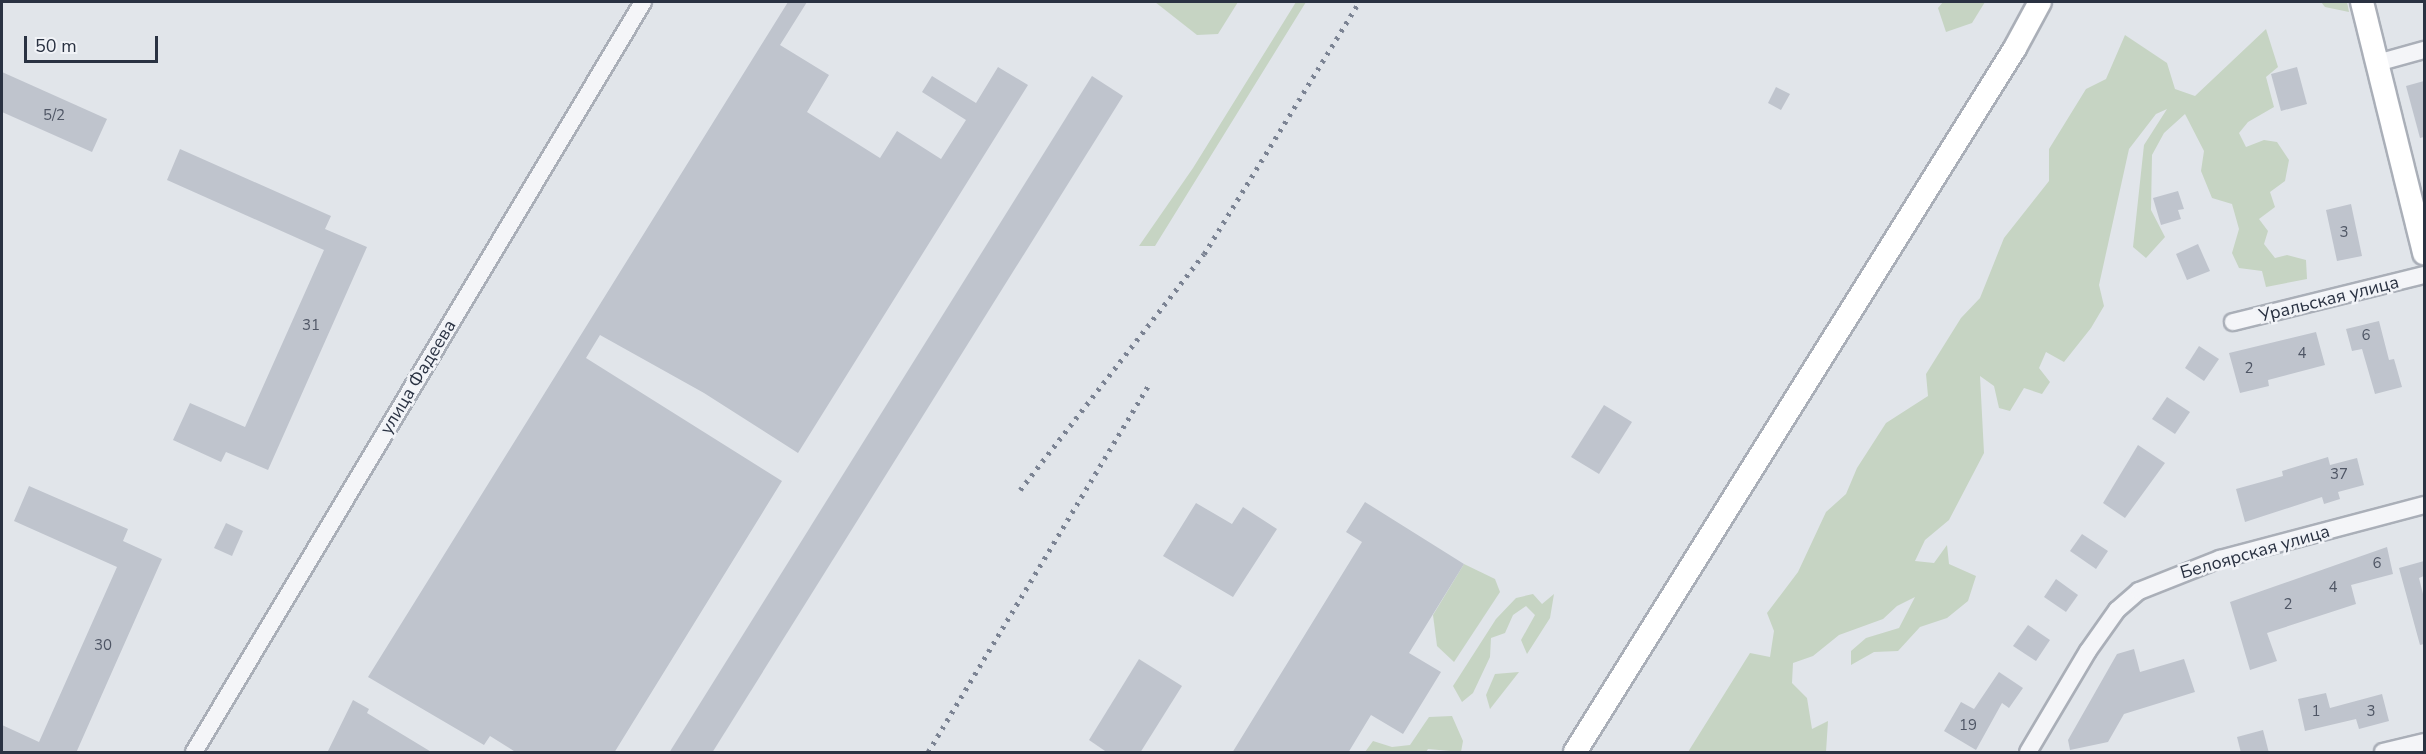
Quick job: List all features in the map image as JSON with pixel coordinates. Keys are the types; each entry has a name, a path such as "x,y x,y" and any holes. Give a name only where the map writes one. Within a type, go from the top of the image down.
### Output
{"street":[{"name":"улица Фадеева","path":"194,753 643,2"},
{"path":"1575,753 2014,48 2040,2"},
{"path":"2362,2 2424,253"},
{"path":"2377,63 2424,50"},
{"name":"Уральская улица","path":"2233,322 2424,275"},
{"name":"Белоярская улица","path":"2028,753 2039,745 2088,651 2117,610 2139,591 2220,559 2424,505"},
{"path":"2383,753 2424,742"}],"green space":[{"path":"1155,2 1238,2 1218,34 1197,35"},
{"path":"1296,2 1306,2 1155,246 1139,246 1193,168"},
{"path":"1943,2 1985,2 1972,23 1946,32 1938,8"},
{"path":"2321,2 2347,2 2349,12 2325,7"},
{"path":"2266,29 2278,67 2266,77 2274,107 2248,122 2239,133 2246,147 2264,140 2277,142 2289,160 2285,181 2270,192 2275,207 2259,219 2268,231 2264,244 2275,258 2287,255 2306,260 2307,279 2266,287 2262,271 2239,268 2232,253 2239,229 2232,204 2212,198 2201,171 2204,151 2185,114 2164,133 2152,155 2151,210 2165,237 2146,258 2133,247 2144,145 2167,109 2156,114 2129,149 2099,285 2104,306 2091,328 2064,362 2046,352 2039,368 2050,382 2042,394 2024,388 2010,411 1999,408 1994,386 1980,376 1984,453 1949,520 1925,540 1915,561 1934,563 1947,545 1949,564 1976,576 1968,601 1947,618 1920,627 1898,651 1874,652 1851,665 1851,651 1866,638 1899,628 1915,597 1897,606 1883,619 1839,635 1813,656 1793,663 1792,683 1807,698 1812,729 1828,721 1826,752 1688,752 1750,653 1770,657 1774,631 1767,613 1798,572 1826,512 1846,494 1857,468 1886,423 1928,396 1926,374 1961,318 1980,298 2004,238 2049,181 2049,149 2086,89 2106,79 2125,35 2167,63 2175,89 2195,96"},
{"path":"1464,564 1495,579 1500,592 1454,662 1437,646 1433,615"},
{"path":"1533,594 1542,604 1554,594 1550,618 1527,654 1521,640 1535,615 1526,606 1513,615 1505,633 1491,638 1490,657 1473,693 1462,702 1453,686 1496,619 1516,598"},
{"path":"1519,672 1490,709 1486,695 1495,674"},
{"path":"1452,716 1463,741 1461,752 1428,749 1426,752 1365,752 1373,741 1392,747 1410,745 1429,717"}],"building":[{"path":"788,2 807,2 780,45 829,75 807,112 880,158 897,131 941,159 966,120 922,92 932,76 976,103 998,67 1028,85 798,453 704,393 600,335 586,358 782,481 614,753 517,753 490,736 484,745 368,677"},
{"path":"2297,67 2307,104 2281,111 2271,74"},
{"path":"2,72 107,119 92,152 2,112"},
{"path":"1092,76 1123,96 712,753 669,753"},
{"path":"2424,81 2424,137 2420,138 2406,86"},
{"path":"1776,87 1790,94 1781,110 1768,103"},
{"path":"180,149 331,216 325,229 367,247 268,470 226,452 221,462 173,440 190,403 245,427 324,250 167,180"},
{"path":"2178,191 2184,209 2178,210 2181,219 2161,225 2153,198"},
{"path":"2351,204 2362,256 2337,261 2326,210"},
{"path":"2198,244 2210,271 2187,280 2176,254"},
{"path":"2379,321 2389,360 2394,359 2402,387 2375,394 2362,349 2352,351 2346,329"},
{"path":"2316,332 2325,365 2268,380 2269,386 2240,393 2229,353"},
{"path":"2199,346 2219,359 2204,381 2185,368"},
{"path":"2167,397 2190,412 2175,434 2152,419"},
{"path":"1604,405 1632,422 1599,474 1571,457"},
{"path":"2138,445 2165,463 2125,518 2103,503"},
{"path":"2328,457 2330,465 2357,458 2364,485 2338,492 2340,499 2324,504 2322,497 2245,522 2236,489 2283,476 2282,471"},
{"path":"29,486 128,529 123,541 162,559 76,753 2,753 2,725 39,742 117,567 14,521"},
{"path":"1365,502 1464,564 1409,653 1441,672 1403,734 1371,715 1348,753 1232,753 1362,542 1346,532"},
{"path":"1196,503 1232,524 1243,507 1277,529 1233,597 1163,556"},
{"path":"226,523 243,531 232,556 214,548"},
{"path":"2082,534 2108,551 2096,569 2070,551"},
{"path":"2387,547 2393,574 2351,585 2356,604 2267,633 2277,661 2250,670 2230,602"},
{"path":"2424,561 2424,576 2419,578 2424,598 2424,644 2420,645 2399,568"},
{"path":"2056,579 2078,595 2066,612 2044,597"},
{"path":"2028,625 2050,640 2036,661 2013,646"},
{"path":"2134,649 2140,672 2184,659 2195,692 2124,714 2108,742 2070,750 2068,740 2117,654"},
{"path":"1139,659 1182,686 1140,753 1108,753 1089,740"},
{"path":"1999,672 2023,688 2009,708 2002,703 1976,750 1944,731 1961,702 1974,709"},
{"path":"2326,693 2330,708 2382,694 2389,721 2359,729 2356,719 2305,731 2298,699"},
{"path":"353,700 369,709 367,713 433,753 327,753"},
{"path":"2263,730 2269,753 2241,753 2237,737"}],"railway":[{"path":"1020,490 1204,254 1359,2"},
{"path":"928,752 1150,382"}]}
